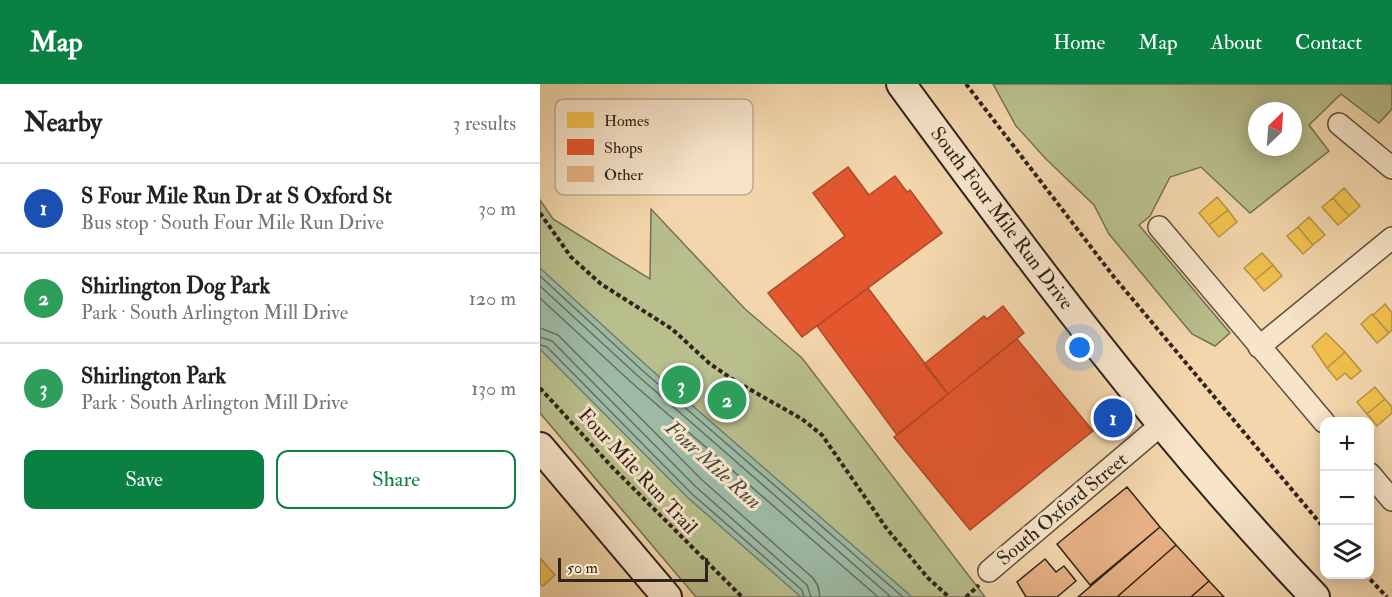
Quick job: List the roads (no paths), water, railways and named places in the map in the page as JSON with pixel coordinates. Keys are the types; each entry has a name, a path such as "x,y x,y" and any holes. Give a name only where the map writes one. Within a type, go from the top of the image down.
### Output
{"main road":[{"name":"South Four Mile Run Drive","path":"901,84 997,215 1162,424 1252,531 1315,597"},
{"path":"540,447 667,597"}],"street":[{"path":"1339,124 1392,168"},
{"path":"1159,227 1320,418"},
{"path":"1259,347 1392,238"},
{"name":"South Oxford Street","path":"989,571 1162,424"},
{"path":"1374,479 1392,500"}],"water":[{"name":"Four Mile Run","path":"540,268 647,366 912,597 801,597 687,497 540,349"}],"place":[{"name":"Shirlington Park","path":"681,385"},
{"name":"Shirlington Dog Park","path":"727,400"},
{"name":"S Four Mile Run Dr at S Oxford St","path":"1113,418"}]}
